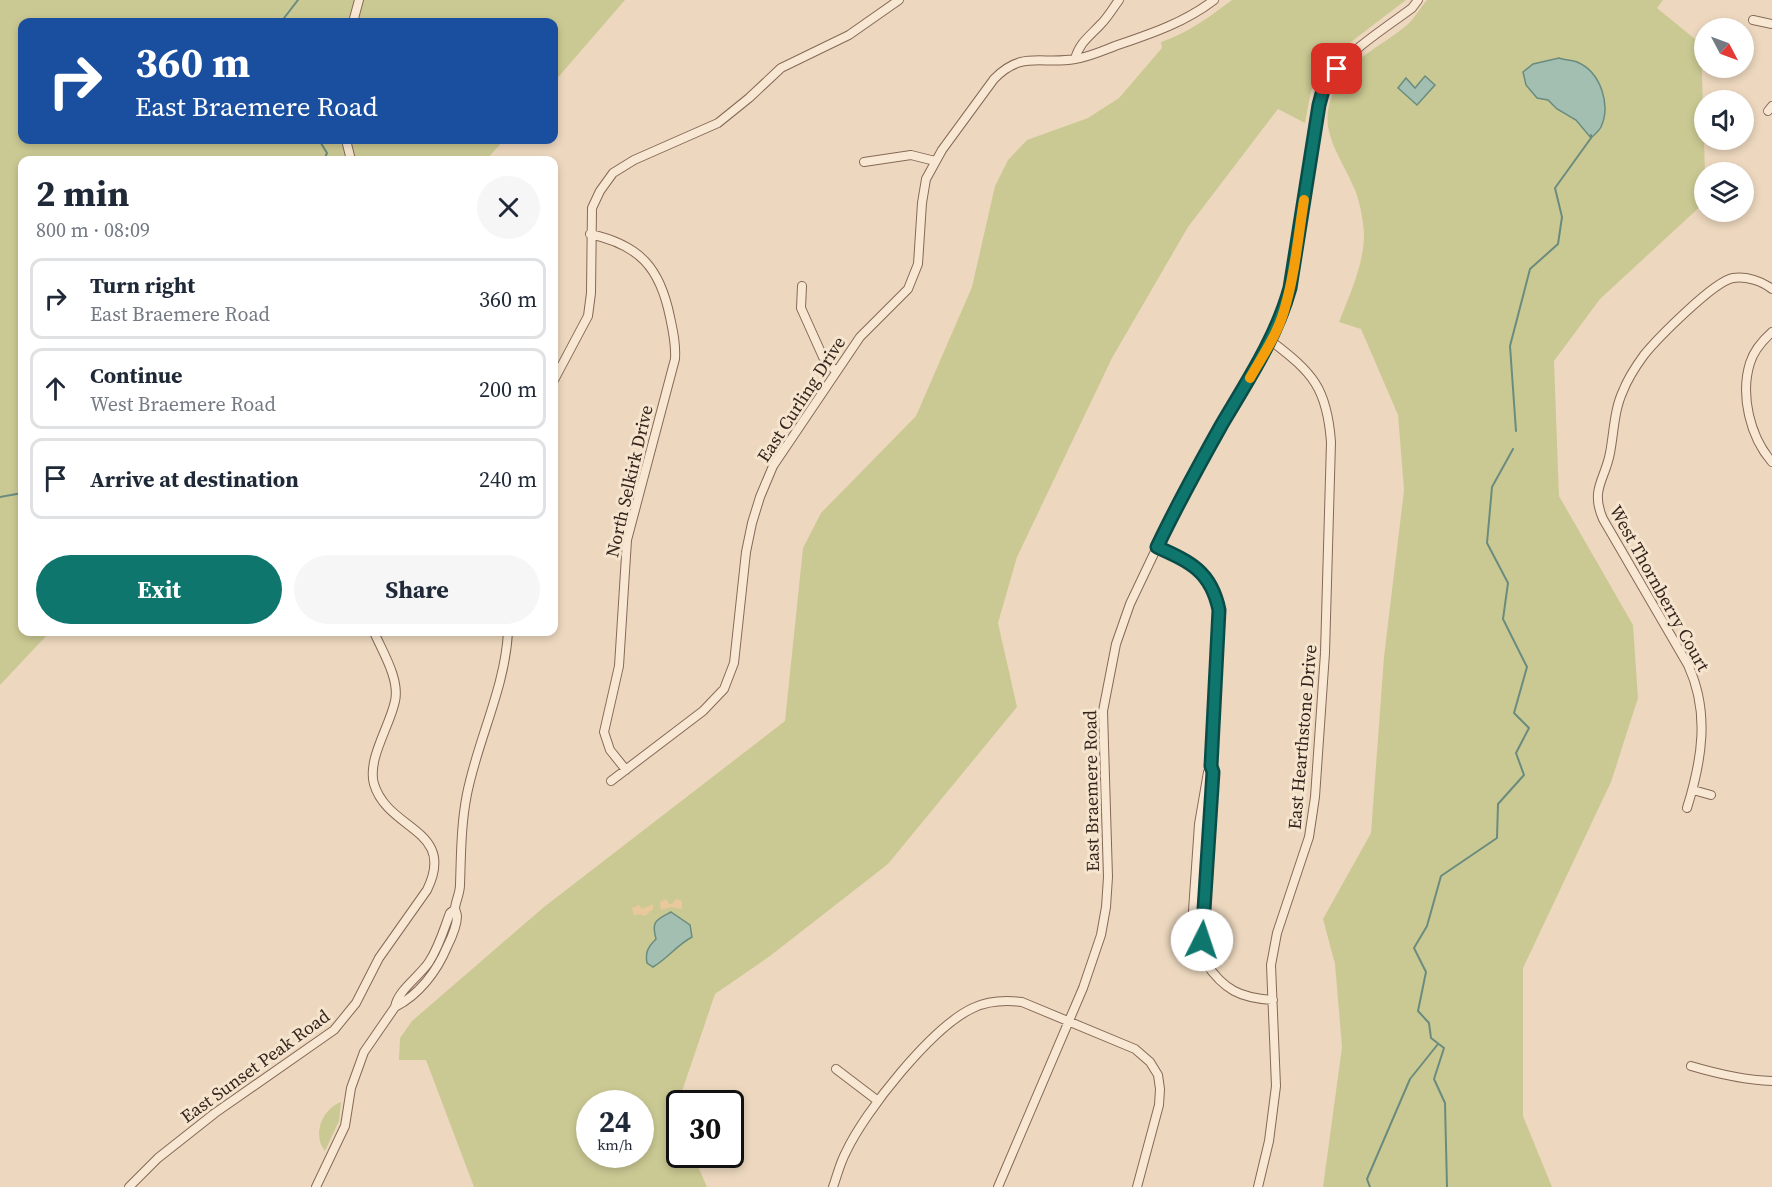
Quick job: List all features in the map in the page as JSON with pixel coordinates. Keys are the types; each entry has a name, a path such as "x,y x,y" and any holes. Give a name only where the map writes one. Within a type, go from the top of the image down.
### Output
{"street":[{"path":"354,18 359,0"},
{"path":"558,372 588,316 591,293 592,208 600,191 613,173 634,160 718,123 782,68 849,34 899,0"},
{"path":"1075,59 1082,43 1102,23 1119,0"},
{"path":"1075,59 1166,28 1191,17 1214,0"},
{"name":"East Braemere Road","path":"998,1187 1069,1022 1101,936 1108,877 1103,711 1116,644 1130,604 1187,484 1271,341 1284,313 1323,90 1329,78 1343,62 1412,8 1418,0"},
{"path":"1754,20 1772,24"},
{"name":"East Curling Drive","path":"611,781 708,706 724,689 734,663 746,552 760,497 778,458 836,370 870,325 901,298 915,275 920,253 922,203 926,178 935,161 994,79 1004,69 1024,60 1075,59"},
{"path":"864,162 911,155 935,161"},
{"name":"North Selkirk Drive","path":"590,234 621,243 651,266 662,284 675,339 675,358 627,540 619,666 604,732 610,750 626,770"},
{"name":"West Thornberry Court","path":"1687,808 1702,747 1702,727 1695,684 1688,664 1599,510 1598,486 1610,454 1611,438 1622,392 1632,373 1658,340 1720,284 1733,278 1751,279 1772,289"},
{"path":"802,286 801,308 823,357 836,370"},
{"path":"1772,332 1758,347 1750,362 1747,396 1750,421 1758,440 1772,462"},
{"name":"East Hearthstone Drive","path":"1258,1187 1269,1141 1275,1086 1271,965 1277,933 1309,837 1315,797 1325,653 1331,442 1329,415 1319,388 1294,358 1271,341"},
{"path":"1157,547 1188,561 1202,573 1215,592 1219,610 1211,766 1199,824 1192,925 1193,943 1197,954 1223,984 1239,994 1254,999 1273,1000"},
{"name":"East Sunset Peak Road","path":"129,1187 158,1158 215,1113 334,1030 356,1004 379,958 433,878 435,854 430,844 380,800 373,782 374,764 396,699 394,681 377,636"},
{"path":"316,1187 345,1126 351,1088 364,1052 395,1007 417,992 439,964 448,945 457,917 455,909 460,887 466,797 472,769 499,685 507,651 508,636"},
{"path":"1693,790 1711,795"},
{"path":"833,1187 846,1152 878,1101 937,1034 971,1009 1005,1000 1022,1002 1135,1048 1150,1062 1158,1075 1159,1105 1137,1187"},
{"path":"1691,1066 1721,1075 1772,1081"},
{"path":"836,1069 878,1101"}],"shaded area":[{"path":"0,0 625,0 558,77 558,18 18,18 18,144 500,144 490,156 18,156 18,636 46,636 0,685"},
{"path":"1232,0 1406,0 1330,58 1311,91 1305,123 1278,109 1188,227 1112,358 1017,557 998,623 1017,707 888,864 770,956 715,994 682,1090 666,1090 666,1168 699,1168 707,1187 474,1187 426,1060 399,1060 400,1038 412,1021 544,907 785,721 803,548 821,513 916,416 972,287 995,186 1008,160 1027,140 1088,118 1119,98 1162,48 1161,42 1207,18"},
{"path":"1427,0 1663,0 1657,8 1694,38 1694,78 1702,78 1702,90 1694,90 1694,150 1704,150 1705,162 1694,162 1694,212 1600,299 1554,361 1559,496 1633,625 1638,698 1611,782 1523,968 1523,1116 1552,1187 1323,1187 1342,1047 1335,964 1323,919 1371,833 1384,657 1404,490 1398,415 1361,329 1339,322 1359,268 1364,234 1357,195 1330,137 1328,110 1332,96 1347,71 1413,19"},
{"path":"1559,58 1577,62 1585,67 1598,81 1602,90 1604,118 1600,128 1591,138 1576,120 1557,109 1548,100 1537,98 1526,85 1523,72 1533,64"},
{"path":"1425,76 1435,85 1417,105 1398,88 1406,78 1415,88"},
{"path":"671,912 690,925 692,937 653,967 647,963 646,956 649,947 656,939 654,928 658,919"},
{"path":"341,1102 339,1121 325,1151 319,1138 321,1123 329,1110"}],"sand":[{"path":"666,899 669,904 676,899 682,901 682,909 671,907 661,910 660,902"},
{"path":"653,904 653,909 645,916 638,914 634,916 632,908 639,905 642,909"}],"waterway":[{"path":"284,18 298,0"},
{"path":"1516,431 1510,346 1530,269 1558,244 1562,217 1555,188 1591,135"},
{"path":"321,144 327,153 326,156"},
{"path":"1447,1187 1445,1103 1434,1079 1444,1048 1431,1038 1429,1023 1418,1011 1426,972 1414,948 1427,926 1441,876 1497,838 1498,804 1524,775 1516,753 1529,728 1514,713 1527,667 1503,619 1508,583 1487,543 1492,487 1513,449"},
{"path":"0,497 18,494"},
{"path":"1370,1187 1367,1179 1410,1079 1438,1044"}],"slow traffic":[{"path":"1250,378 1284,313 1304,200"}],"route":[{"path":"1202,940 1213,772 1211,766 1219,610 1215,592 1202,573 1188,561 1157,547 1187,484 1271,341 1284,313 1319,105 1323,90 1337,69"}]}
